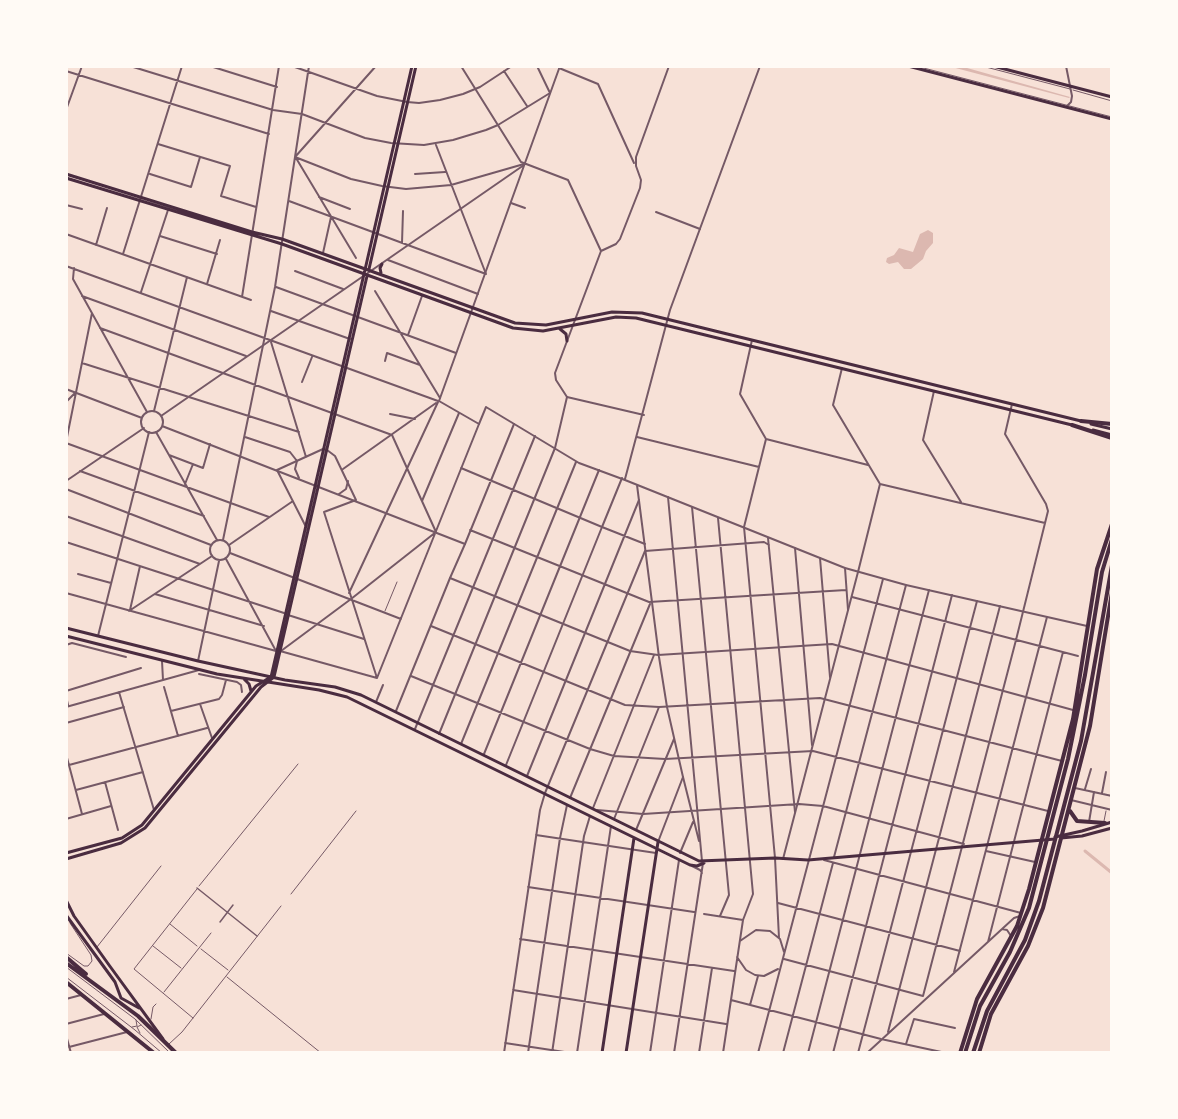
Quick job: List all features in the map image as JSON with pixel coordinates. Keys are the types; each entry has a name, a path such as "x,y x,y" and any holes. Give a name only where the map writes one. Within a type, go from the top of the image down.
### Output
{"highway":[{"path":"1081,421 1112,424"},
{"path":"1072,425 1112,436"},
{"path":"965,1053 983,1000 1010,952 1029,908 1063,777 1085,675 1095,578 1112,525"},
{"path":"960,1053 971,1014 1012,937 1029,889 1035,862 1045,840 1049,811 1074,710 1103,566 1112,539"},
{"path":"979,1053 991,1014 1033,936 1046,896 1081,741 1112,565"},
{"path":"1095,578 1103,566"},
{"path":"973,1053 987,1011 1029,933 1069,809 1094,701 1112,592"},
{"path":"1082,662 1085,675"},
{"path":"1093,680 1094,701"},
{"path":"1071,782 1078,773"},
{"path":"1054,790 1063,777"},
{"path":"1069,809 1075,820 1105,823"},
{"path":"1044,884 1046,896"},
{"path":"1029,889 1029,908"},
{"path":"66,955 142,1020 176,1053"},
{"path":"1008,982 1013,963"},
{"path":"66,965 102,988"},
{"path":"66,982 154,1053"},
{"path":"971,1014 983,1000"}],"main road":[{"path":"66,853 122,838 142,825 251,693 272,677 414,66"},
{"path":"908,66 1112,118"},
{"path":"993,66 1112,99"},
{"path":"66,176 252,233 525,324 550,324 622,311 668,319 1112,429"},
{"path":"140,199 168,210 282,239 323,253 422,296 520,330 535,332 623,316 751,345 1072,425"},
{"path":"382,264 380,270 382,275"},
{"path":"559,328 566,333 567,341"},
{"path":"295,578 305,525 316,486"},
{"path":"66,628 198,661 272,677 335,687 361,695 680,853 704,862"},
{"path":"66,636 199,672 306,688 347,697 507,774 656,851 690,865 704,862 775,858 809,860 963,845 1045,840 1087,830 1105,823 1111,826"},
{"path":"244,679 251,687 251,693"},
{"path":"66,859 121,843 145,828 263,682"},
{"path":"505,766 507,774"},
{"path":"1059,837 1082,836 1111,826"},
{"path":"602,1053 634,838 644,835"},
{"path":"626,1053 658,842"},
{"path":"66,900 96,947 168,1045"},
{"path":"66,916 113,978 121,998 141,1009"}],"street":[{"path":"66,110 82,66"},
{"path":"130,66 273,110 302,114 365,138 396,143 436,144 461,138 498,125 550,93"},
{"path":"123,254 182,66"},
{"path":"210,66 277,87"},
{"path":"242,297 279,66"},
{"path":"292,66 356,89 405,102 440,100 475,89 512,66"},
{"path":"223,540 266,339 309,66"},
{"path":"295,157 376,66"},
{"path":"461,66 517,158 524,164 568,180 601,251"},
{"path":"537,66 550,93"},
{"path":"636,166 635,160 639,147 669,66"},
{"path":"505,766 602,526 624,479 644,415 666,325 760,66"},
{"path":"1066,66 1072,98 1068,106"},
{"path":"349,593 439,400 560,67 596,82 636,166 641,182 620,239 616,244 601,251 575,319 555,377 567,397 555,448 439,734"},
{"path":"66,71 269,134"},
{"path":"504,71 528,107"},
{"path":"158,144 231,166 221,196 256,207"},
{"path":"436,144 486,274"},
{"path":"629,151 635,151 639,147"},
{"path":"148,174 191,187 200,157"},
{"path":"295,157 351,179 386,187 417,189 451,184 524,164"},
{"path":"295,157 356,258"},
{"path":"161,416 524,164"},
{"path":"415,174 447,172"},
{"path":"319,196 350,209"},
{"path":"288,201 486,274"},
{"path":"511,202 525,208"},
{"path":"66,205 81,209"},
{"path":"96,245 108,208"},
{"path":"141,293 168,210"},
{"path":"402,243 403,211"},
{"path":"657,212 700,229"},
{"path":"323,253 331,217"},
{"path":"66,234 251,300"},
{"path":"160,236 217,254"},
{"path":"207,284 220,240"},
{"path":"388,260 478,294"},
{"path":"66,266 439,400 479,424"},
{"path":"74,268 72,277 147,412"},
{"path":"295,271 344,290"},
{"path":"154,411 187,277"},
{"path":"275,287 456,353"},
{"path":"375,291 439,400"},
{"path":"82,296 247,356"},
{"path":"408,335 422,296"},
{"path":"271,311 350,339"},
{"path":"92,313 66,443 269,517"},
{"path":"100,328 392,435 436,532"},
{"path":"271,340 306,457"},
{"path":"752,340 740,394 766,439 744,528 775,858 778,938 784,953"},
{"path":"385,361 387,353 420,365"},
{"path":"302,382 313,356"},
{"path":"82,363 299,432"},
{"path":"842,368 833,405 880,484 1045,523"},
{"path":"66,388 142,418"},
{"path":"934,391 923,440 962,502"},
{"path":"66,402 76,392"},
{"path":"567,397 644,415"},
{"path":"342,469 416,419 439,400"},
{"path":"925,996 936,945 1045,523 1047,506 1005,434 1012,404"},
{"path":"377,678 486,407 576,462 846,568 906,585 1101,629"},
{"path":"142,418 147,412 154,411 161,416 162,426"},
{"path":"422,501 459,413"},
{"path":"390,414 416,419"},
{"path":"142,418 144,428 149,432 156,432 162,426"},
{"path":"396,712 514,424"},
{"path":"162,426 465,544"},
{"path":"66,480 144,428"},
{"path":"98,637 149,432"},
{"path":"156,432 217,540"},
{"path":"245,436 290,452 297,461"},
{"path":"415,729 535,436"},
{"path":"638,437 759,467"},
{"path":"766,439 868,465"},
{"path":"170,455 202,468 210,444"},
{"path":"277,470 325,450 333,454 356,500"},
{"path":"297,461 295,470 300,479"},
{"path":"460,744 576,462"},
{"path":"185,484 193,464"},
{"path":"461,468 645,544"},
{"path":"277,470 305,525"},
{"path":"80,471 204,516"},
{"path":"483,756 599,471"},
{"path":"339,494 346,489 348,481"},
{"path":"795,804 839,646 880,484"},
{"path":"638,485 658,655 674,739 704,862 674,1053"},
{"path":"66,489 211,545"},
{"path":"668,497 700,843"},
{"path":"356,500 324,512 377,678"},
{"path":"229,545 293,501"},
{"path":"527,777 639,501"},
{"path":"692,507 729,898 720,916"},
{"path":"66,516 200,564"},
{"path":"718,517 753,897 743,920 737,957 723,1052 729,1053"},
{"path":"470,530 651,603 846,590"},
{"path":"278,651 351,600 436,532"},
{"path":"764,542 768,538"},
{"path":"768,538 795,804 783,859"},
{"path":"211,545 217,540 223,540 229,545 230,554 226,559 219,561"},
{"path":"66,542 364,639"},
{"path":"645,551 764,542 769,545"},
{"path":"211,545 212,556 219,561"},
{"path":"795,548 812,745"},
{"path":"504,1053 536,835 545,793 645,551"},
{"path":"230,554 401,618"},
{"path":"129,611 212,556"},
{"path":"820,558 830,677"},
{"path":"226,559 278,651"},
{"path":"198,661 219,561"},
{"path":"129,611 140,566"},
{"path":"846,568 848,610"},
{"path":"78,574 111,583"},
{"path":"450,578 630,651 658,655 827,644 1074,710"},
{"path":"758,1053 883,579"},
{"path":"834,858 906,585"},
{"path":"808,1053 929,590"},
{"path":"66,593 377,678"},
{"path":"155,594 264,626"},
{"path":"833,1053 952,595"},
{"path":"852,597 1078,656"},
{"path":"858,1053 977,601"},
{"path":"570,798 651,603"},
{"path":"888,1032 981,686 1000,606"},
{"path":"954,972 1047,616"},
{"path":"431,626 587,691 634,706 659,707 824,698 1062,761"},
{"path":"66,645 72,643 126,657"},
{"path":"988,942 1063,652"},
{"path":"654,655 592,809 643,814 795,804 823,806 963,845"},
{"path":"162,661 163,680"},
{"path":"66,691 141,669"},
{"path":"66,696 67,707 199,672 239,683 242,692"},
{"path":"411,676 567,740 614,756 638,759 679,759 810,751 1049,811"},
{"path":"171,711 220,698 226,680"},
{"path":"376,702 383,685"},
{"path":"164,687 178,735"},
{"path":"120,692 154,812"},
{"path":"200,704 213,740"},
{"path":"66,723 124,707"},
{"path":"614,820 659,707"},
{"path":"69,765 207,728"},
{"path":"636,831 674,739"},
{"path":"66,754 82,814"},
{"path":"1085,790 1091,769"},
{"path":"76,790 143,772"},
{"path":"1101,794 1106,772"},
{"path":"658,842 683,777"},
{"path":"105,782 118,830"},
{"path":"1075,788 1112,796"},
{"path":"1089,822 1095,792"},
{"path":"1071,800 1112,810"},
{"path":"152,804 156,806 160,804"},
{"path":"528,1053 567,804"},
{"path":"66,819 111,806"},
{"path":"552,1052 590,816"},
{"path":"680,853 693,821"},
{"path":"577,1053 611,826"},
{"path":"536,835 656,851"},
{"path":"986,851 1035,862"},
{"path":"820,859 1021,914"},
{"path":"650,1053 679,860"},
{"path":"783,1053 833,863"},
{"path":"690,865 702,873"},
{"path":"528,887 695,913"},
{"path":"197,888 258,936"},
{"path":"778,903 960,951"},
{"path":"220,922 233,905"},
{"path":"704,914 743,920"},
{"path":"867,1053 925,996 1021,914"},
{"path":"740,941 750,933 762,929 770,931 778,938"},
{"path":"1002,929 1007,930 1012,937"},
{"path":"520,939 735,971"},
{"path":"737,957 746,970 758,976 770,974 780,967"},
{"path":"783,958 925,996"},
{"path":"699,1053 712,968"},
{"path":"750,1005 758,976"},
{"path":"513,990 728,1024"},
{"path":"66,999 82,995"},
{"path":"731,1000 906,1044 914,1048 946,1053"},
{"path":"66,1024 105,1014"},
{"path":"906,1044 914,1019 955,1028"},
{"path":"69,1047 129,1032"},
{"path":"66,1035 71,1053"},
{"path":"505,1043 552,1052 571,1053"}],"lane":[{"path":"916,66 1068,106"},
{"path":"982,66 1071,88"},
{"path":"385,612 397,582"},
{"path":"193,1018 134,970 298,764"},
{"path":"1105,823 1106,808"},
{"path":"291,894 356,812"},
{"path":"96,947 161,866"},
{"path":"168,1045 193,1018 281,906"},
{"path":"66,916 91,955 92,961 89,965 84,966 66,955"},
{"path":"169,924 230,972"},
{"path":"162,997 211,933"},
{"path":"152,946 182,969"},
{"path":"66,965 135,1019 170,1053"},
{"path":"226,976 321,1053"},
{"path":"66,977 131,1026 162,1053"},
{"path":"152,1024 151,1017 156,1004"},
{"path":"131,1026 137,1026 135,1019"},
{"path":"140,1034 137,1027 143,1026"}],"shaded area":[{"path":"948,66 960,66 1070,97 1069,98"},
{"path":"928,230 933,233 933,243 923,259 911,269 904,269 898,262 889,264 886,262 887,258 894,255 899,248 913,252 920,234"}],"waterway":[{"path":"1085,851 1112,873"}]}
